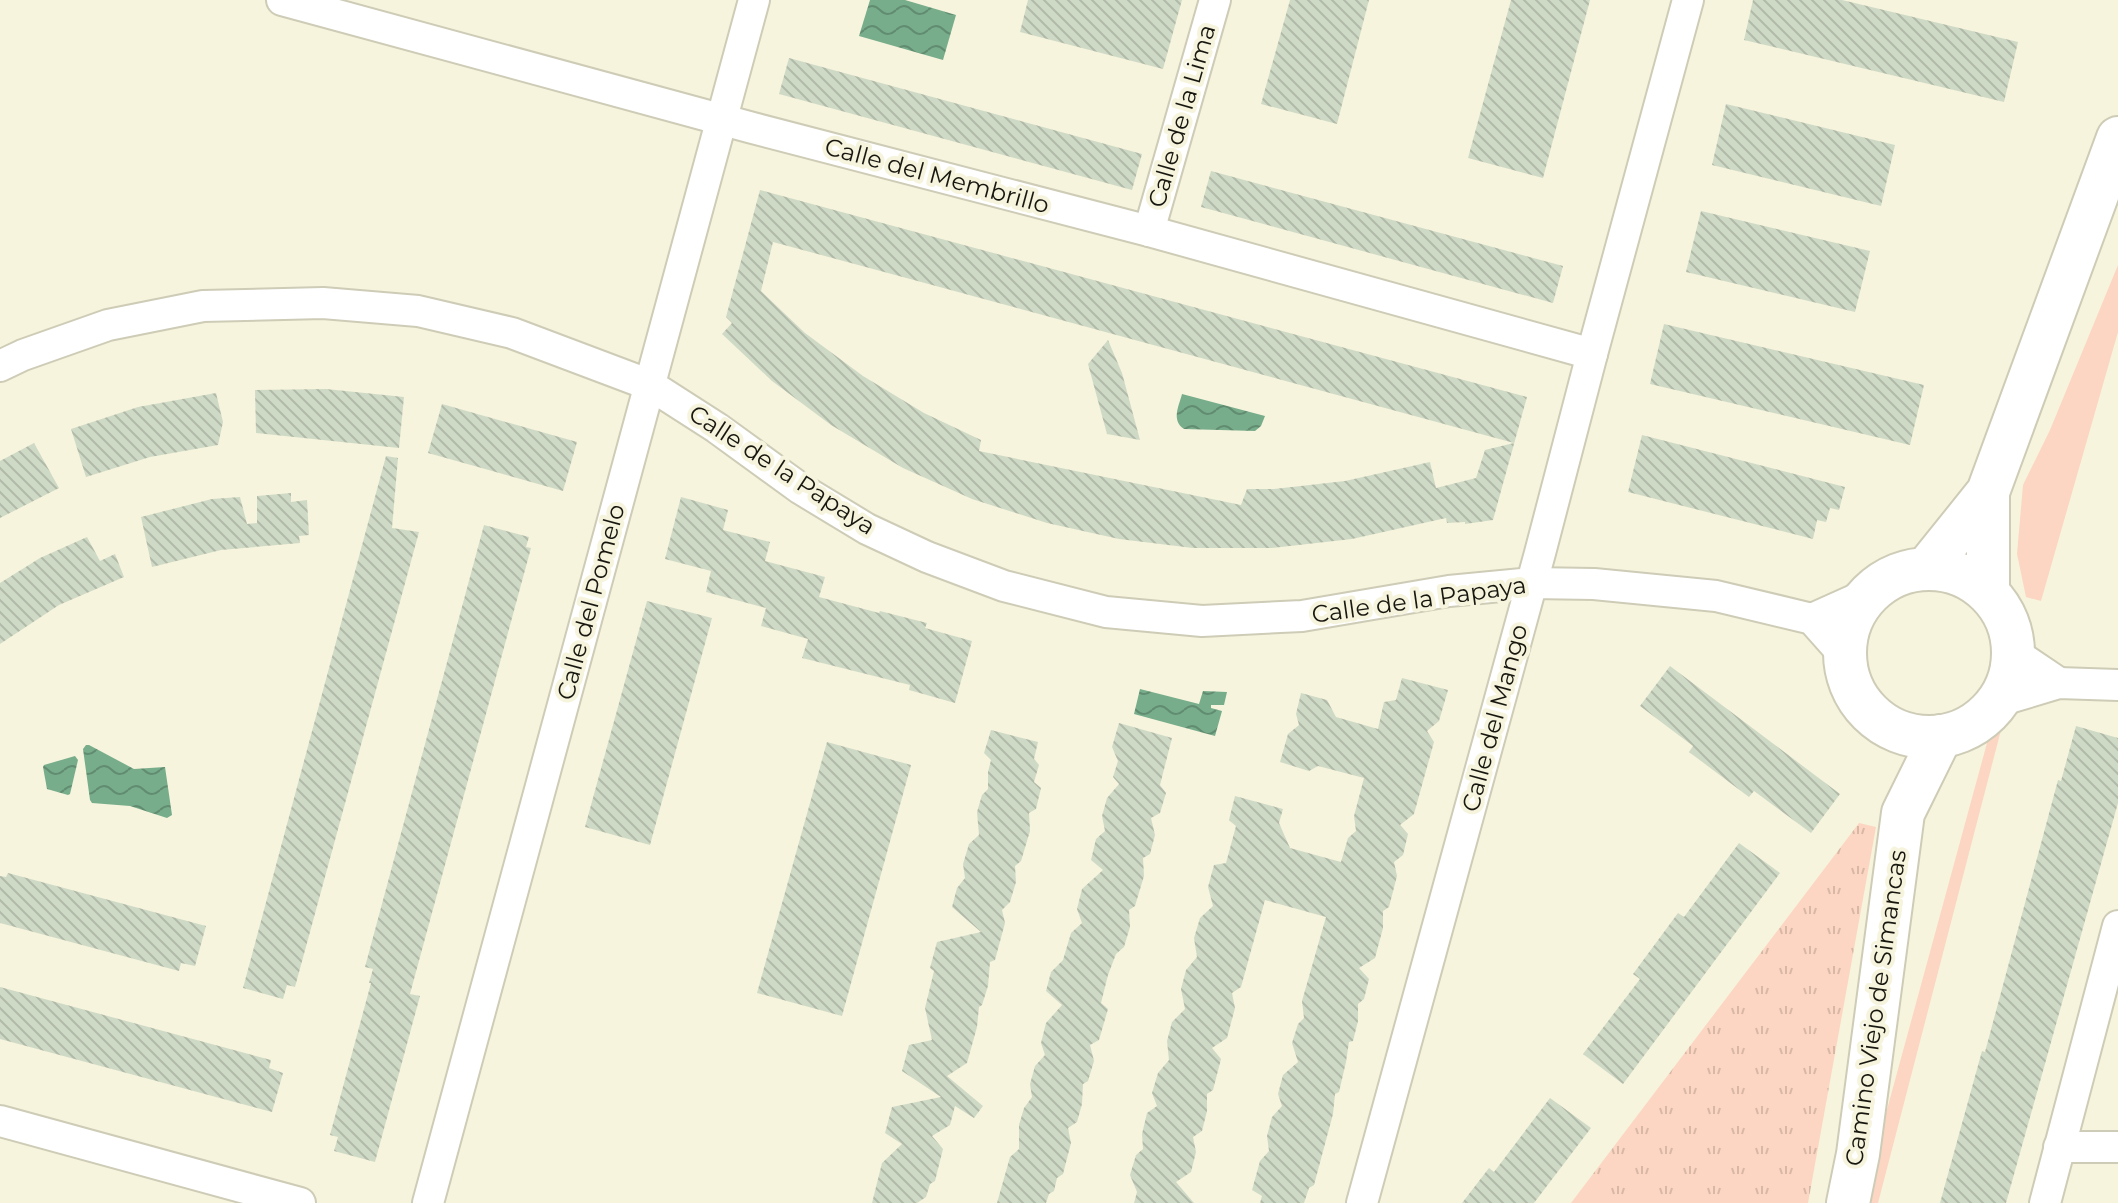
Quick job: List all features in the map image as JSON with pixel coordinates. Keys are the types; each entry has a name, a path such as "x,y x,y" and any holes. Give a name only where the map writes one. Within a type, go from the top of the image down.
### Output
{"main road":[{"path":"1927,568 1988,492 2118,138"},
{"path":"1988,492 1988,592"},
{"path":"1927,568 1948,572 1988,592 2008,624 2013,652 2009,678 1999,701 1983,718 1959,732 1923,738 1883,723 1866,709 1847,675 1844,655 1846,633 1853,616 1870,593 1893,576 1927,568"},
{"name":"Camino Viejo de Simancas","path":"1883,723 1903,813"},
{"name":"Camino Viejo de Simancas","path":"1848,1203 1858,1154 1903,813 1941,736"}],"street":[{"name":"Calle del Membrillo","path":"282,0 333,7 722,119 1149,231 1592,354"},
{"name":"Calle del Pomelo","path":"428,1203 754,0"},
{"name":"Calle de la Lima","path":"1149,231 1215,0"},
{"name":"Calle del Mango","path":"1362,1203 1688,0"},
{"name":"Calle de la Papaya","path":"0,366 108,325 203,306 323,303 418,311 512,333 650,385 717,428 801,489 867,529 927,557 1004,586 1106,612 1202,621 1302,616 1449,591 1532,583 1594,584 1716,596 1812,619"},
{"path":"1844,655 1812,619 1870,593"},
{"path":"2013,652 2059,683"},
{"path":"1999,701 2059,683 2118,685"},
{"path":"2045,1203 2118,926"},
{"path":"0,1121 300,1203"},
{"path":"2059,1147 2118,1147"}],"green space":[{"path":"2118,265 2118,332 2041,601 2026,597 2017,554 2023,485 2050,430"},
{"path":"2001,730 1878,1203 1865,1203 1873,1161 1990,732"},
{"path":"1859,823 1876,827 1808,1203 1571,1203"}],"water":[{"path":"870,0 905,0 956,15 943,60 859,36"},
{"path":"1182,394 1265,416 1255,431 1184,429 1177,417"},
{"path":"1140,689 1199,704 1203,691 1227,692 1224,705 1211,705 1211,708 1222,711 1215,736 1134,714"},
{"path":"86,745 134,769 165,767 172,815 167,818 130,806 92,803 83,749"},
{"path":"75,756 78,760 70,794 47,789 44,765"}],"building":[{"path":"1028,0 1182,0 1163,69 1020,32"},
{"path":"1290,0 1369,0 1337,124 1261,104"},
{"path":"1511,0 1590,0 1543,178 1468,158"},
{"path":"1753,0 1842,0 2018,42 2004,102 1744,40"},
{"path":"789,58 1142,154 1132,190 779,94"},
{"path":"1726,104 1895,145 1881,206 1712,165"},
{"path":"1211,171 1563,266 1553,303 1201,207"},
{"path":"760,190 1527,397 1493,520 1465,524 1447,523 1446,518 1352,539 1272,548 1193,548 1119,539 1047,523 972,499 903,468 831,425 772,381 722,334 732,323 726,317","holes":["773,242 1514,443 1485,450 1476,478 1436,488 1430,462 1345,481 1247,489 1241,505 979,451 981,440 924,413 863,376 805,333 761,291"]},
{"path":"1701,211 1870,251 1855,312 1686,272"},
{"path":"1664,324 1924,385 1910,445 1650,384"},
{"path":"1108,340 1122,373 1140,440 1107,434 1088,364"},
{"path":"326,389 404,397 399,448 256,433 255,390"},
{"path":"216,393 223,422 218,445 150,457 86,477 71,429 138,407"},
{"path":"442,404 577,442 563,491 428,453"},
{"path":"1642,435 1845,487 1839,510 1830,508 1826,522 1817,520 1813,539 1628,492"},
{"path":"34,443 59,488 0,518 0,461"},
{"path":"386,456 398,458 392,528 419,532 295,987 287,985 283,999 243,988"},
{"path":"291,493 291,502 307,500 309,535 299,536 300,543 221,550 152,567 141,517 212,499 240,497 247,524 257,523 257,496"},
{"path":"681,497 728,510 723,530 770,542 765,561 825,577 819,597 927,623 925,628 972,641 955,703 909,690 910,685 802,658 808,639 761,626 766,608 706,592 711,571 665,559"},
{"path":"484,525 529,537 526,547 531,548 410,994 420,996 375,1162 334,1151 338,1137 330,1135 371,983 373,969 365,967"},
{"path":"87,537 100,561 115,554 124,577 59,605 0,644 0,583 40,558"},
{"path":"647,601 712,618 650,845 585,827"},
{"path":"1670,666 1840,794 1811,833 1754,791 1749,797 1689,752 1693,746 1640,706"},
{"path":"1402,678 1448,690 1439,721 1427,731 1434,742 1414,814 1400,825 1408,834 1403,855 1394,862 1397,876 1389,907 1383,911 1383,928 1375,958 1359,968 1369,979 1364,999 1358,1004 1358,1021 1353,1041 1349,1042 1339,1092 1335,1094 1333,1114 1314,1185 1309,1188 1304,1203 1260,1203 1262,1196 1252,1190 1260,1161 1269,1151 1267,1136 1272,1117 1282,1106 1278,1094 1283,1075 1298,1062 1292,1043 1298,1024 1304,1018 1302,1001 1326,917 1265,900 1241,987 1232,993 1235,1008 1227,1038 1212,1048 1221,1059 1213,1090 1207,1094 1202,1131 1193,1137 1196,1152 1191,1172 1176,1182 1194,1203 1134,1203 1137,1192 1130,1175 1136,1155 1143,1149 1142,1134 1147,1113 1157,1106 1152,1093 1158,1073 1169,1060 1167,1041 1172,1022 1185,1009 1181,989 1186,970 1197,957 1194,938 1200,918 1213,906 1208,887 1214,865 1226,863 1236,826 1229,820 1235,796 1283,809 1279,823 1290,848 1341,862 1348,838 1356,831 1354,816 1364,778 1318,766 1309,771 1280,762 1288,734 1299,725 1296,714 1301,693 1327,700 1336,717 1378,729 1384,702 1396,700"},
{"path":"1119,723 1172,738 1160,785 1166,793 1160,813 1151,818 1155,835 1150,854 1143,858 1144,876 1135,906 1129,910 1130,927 1124,947 1116,954 1108,975 1101,1003 1108,1009 1099,1040 1090,1045 1094,1061 1088,1081 1083,1084 1077,1122 1068,1128 1071,1143 1063,1174 1057,1178 1054,1191 1049,1194 1046,1203 997,1203 1010,1157 1019,1149 1019,1125 1024,1108 1032,1097 1030,1084 1035,1066 1045,1055 1041,1043 1046,1023 1062,1005 1046,991 1051,972 1063,960 1071,933 1082,923 1077,909 1082,889 1103,870 1091,860 1096,839 1105,831 1102,816 1107,798 1119,784 1113,777 1118,761 1112,747"},
{"path":"2076,726 2118,738 2118,803 2006,1203 1940,1203 1982,1051 1985,1052 2058,780 2061,781"},
{"path":"991,730 1038,742 1034,759 1039,765 1034,782 1041,788 1036,809 1029,813 1030,831 1021,861 1015,866 1016,882 1010,902 1002,910 1005,923 995,960 990,962 988,986 979,1007 967,1063 947,1076 983,1106 974,1118 955,1106 950,1125 932,1136 943,1149 935,1181 930,1184 926,1197 917,1203 872,1203 882,1163 902,1144 885,1133 892,1107 941,1097 902,1071 909,1045 932,1040 925,1008 937,942 981,932 952,907 957,888 965,878 963,864 969,844 979,835 977,812 982,795 988,789 991,760 984,753"},
{"path":"827,742 911,765 842,1016 757,993"},
{"path":"1739,843 1780,873 1623,1084 1583,1054 1640,979 1633,974 1678,913 1684,917"},
{"path":"8,873 206,926 195,966 181,963 179,971 0,923 0,876 6,877"},
{"path":"0,987 271,1060 269,1068 283,1073 272,1112 0,1039"},
{"path":"1550,1098 1591,1128 1534,1203 1462,1203 1489,1168 1494,1172"}]}
